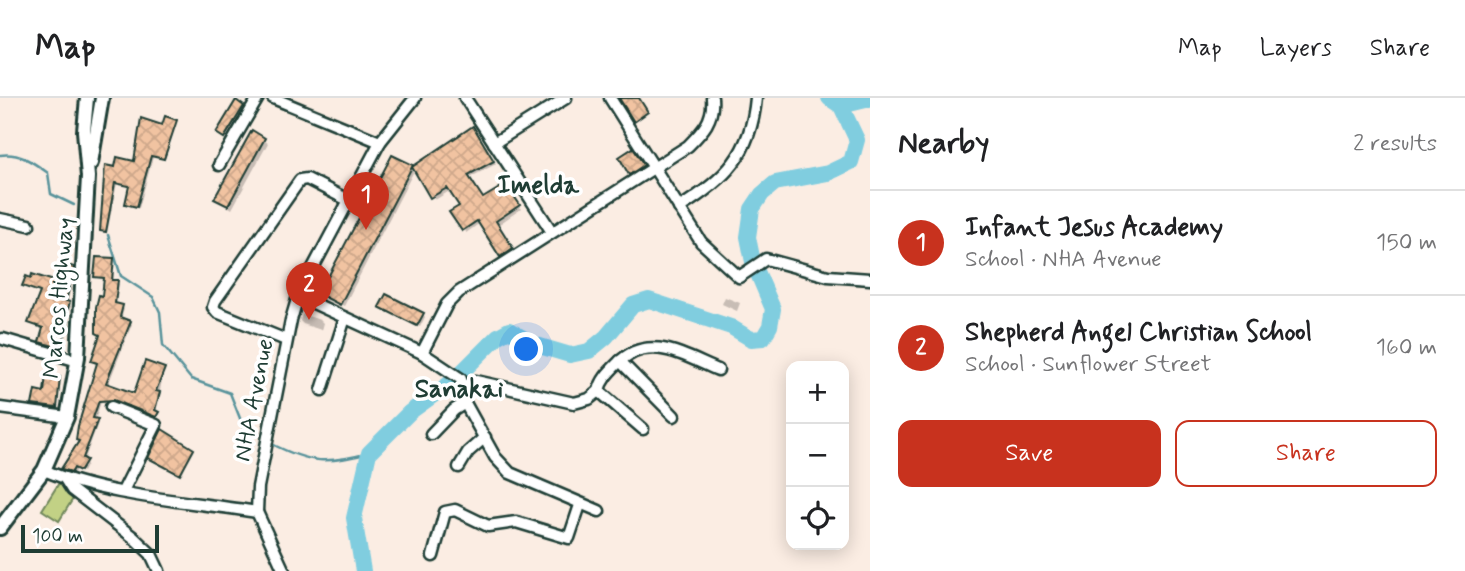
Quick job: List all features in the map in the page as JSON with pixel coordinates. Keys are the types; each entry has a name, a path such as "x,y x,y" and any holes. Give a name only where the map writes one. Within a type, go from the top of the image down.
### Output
{"main road":[{"name":"Marcos Highway","path":"87,98 84,131 88,177"},
{"name":"Marcos Highway","path":"0,528 44,470 67,416 78,361 88,177 102,98"}],"street":[{"path":"219,165 258,98"},
{"path":"273,98 380,142"},
{"name":"NHA Avenue","path":"284,571 257,512 261,458 286,340 299,296 348,200 380,142 415,98"},
{"path":"465,98 552,232"},
{"path":"494,143 565,98"},
{"path":"610,98 701,242 739,277 766,259 828,276 870,279"},
{"path":"422,354 447,304 459,292 688,146 706,128 713,110 712,98"},
{"path":"679,208 708,190 745,148 754,119 756,98"},
{"path":"286,340 217,312 213,307 215,301 300,180 307,179 348,200"},
{"path":"0,219 29,225"},
{"path":"299,296 422,354 462,383 465,403 495,457 510,473 599,511"},
{"path":"321,390 345,318"},
{"path":"4,339 78,361"},
{"path":"462,383 476,380 574,403 589,399 599,391 604,377 620,361 636,350 650,346 669,349 718,370"},
{"path":"620,361 674,416"},
{"path":"599,391 643,429"},
{"path":"431,434 454,410 465,403"},
{"path":"111,407 156,425 123,491"},
{"path":"0,408 67,416"},
{"path":"459,467 468,452 485,437"},
{"path":"44,470 65,479 123,491 257,512"},
{"path":"65,479 72,491 151,554 159,571"},
{"path":"433,556 445,512 455,510 488,526 516,522 569,538 580,505"}],"green space":[{"path":"59,483 76,494 59,521 42,510"}],"building":[{"path":"619,98 639,98 648,112 634,122"},
{"path":"236,100 244,106 224,138 216,133"},
{"path":"165,116 177,120 164,159 151,156 137,207 125,204 129,186 115,183 106,232 100,231 105,165 115,167 117,157 134,161 141,118 162,125"},
{"path":"473,126 494,161 468,175 483,198 506,184 520,205 496,221 513,248 500,257 477,221 462,231 449,212 459,206 447,188 430,198 412,167"},
{"path":"252,130 265,138 228,206 214,199"},
{"path":"633,148 644,165 629,175 619,157"},
{"path":"392,155 413,165 340,305 319,294"},
{"path":"96,257 114,258 112,280 118,280 115,303 123,305 120,317 131,321 106,383 134,393 145,361 165,368 156,391 160,392 155,410 159,412 156,417 114,400 99,401 93,418 98,419 83,458 87,460 80,471 74,468 72,472 61,469 79,441 76,440 78,426 97,363 91,361 100,335 96,333 96,307 99,295 102,296 104,278 94,277"},
{"path":"60,263 74,267 66,301 70,302 64,321 68,322 61,348 39,342 43,328 28,323 40,292 22,286 26,276 31,278 32,274 54,281"},
{"path":"386,294 424,313 417,326 379,307"},
{"path":"46,375 60,377 57,408 32,405 35,390 44,392"},
{"path":"162,429 194,449 180,475 148,458"}],"waterway":[{"path":"363,571 354,518 369,453 410,412 453,381 498,336 509,330 533,344 570,355 589,351 606,337 633,305 649,300 731,327 751,339 763,338 770,326 773,309 753,262 748,237 752,209 762,194 775,183 828,173 851,162 857,140 841,106 829,98"},
{"path":"841,106 870,99"},
{"path":"0,155 20,156 37,165 48,173 51,194 74,205"},
{"path":"108,235 121,276 153,297 160,312 163,345 191,379 230,393 245,431"},
{"path":"272,444 309,459 342,459 369,453"}],"place":[{"name":"Infant Jesus Academy","path":"366,230"},
{"name":"Shepherd Angel Christian School","path":"309,320"}],"district":[{"name":"Imelda","path":"538,184"},
{"name":"Sanakai","path":"459,388"}]}
